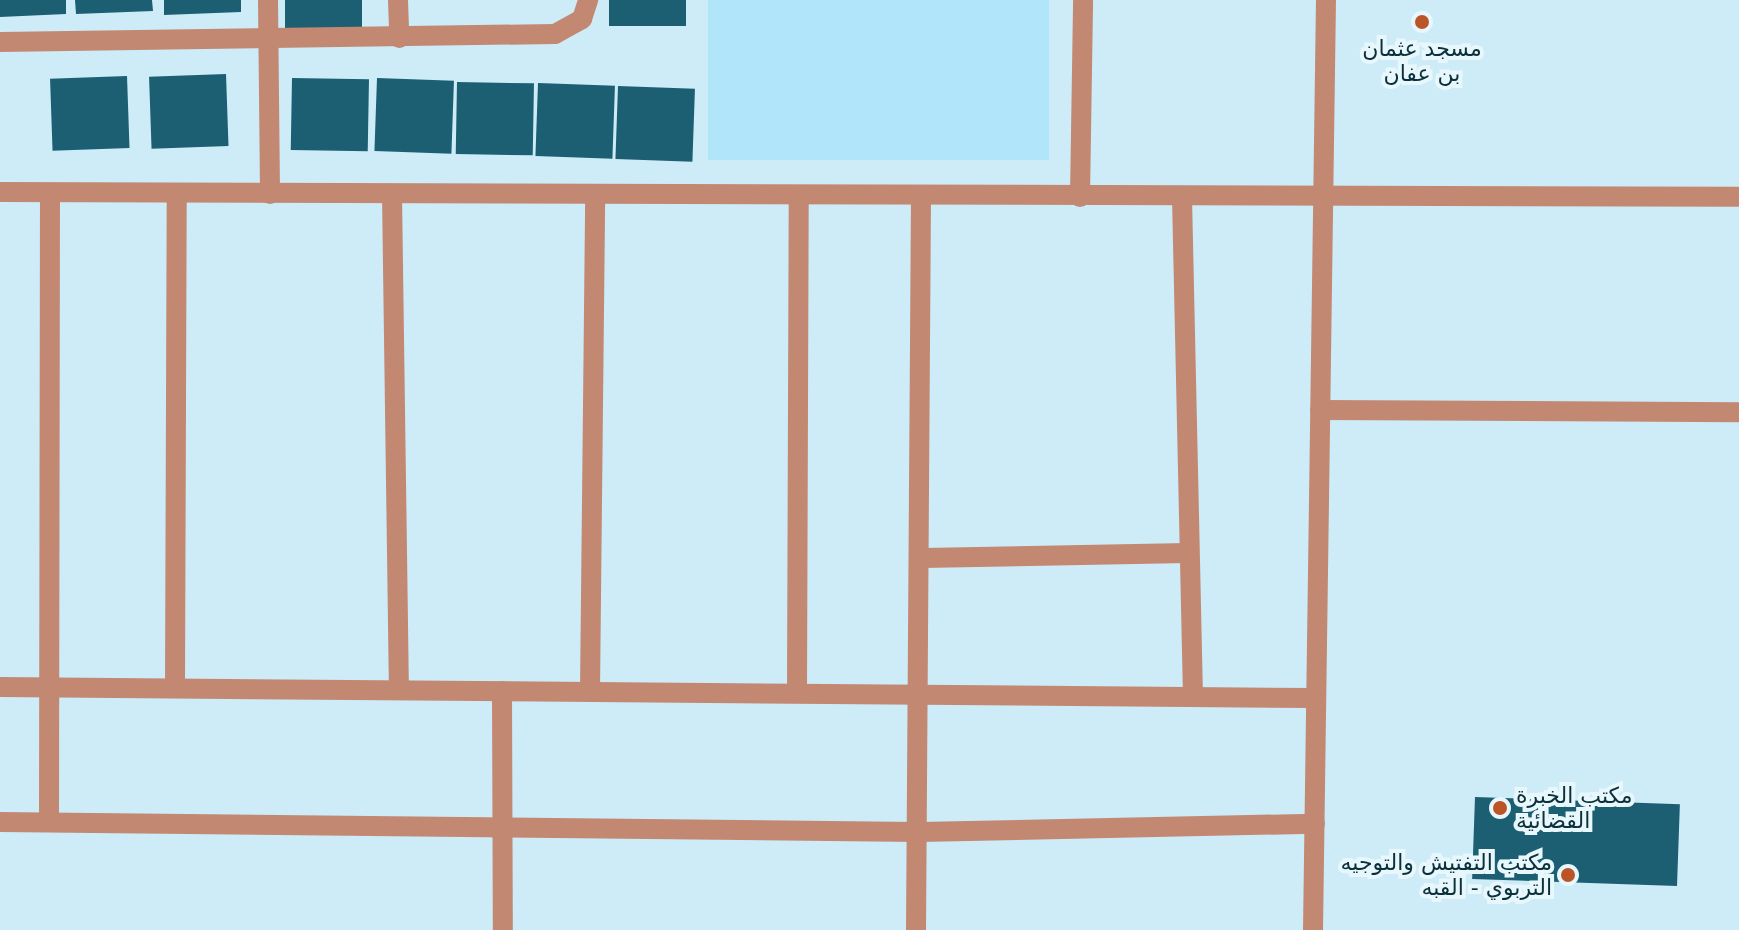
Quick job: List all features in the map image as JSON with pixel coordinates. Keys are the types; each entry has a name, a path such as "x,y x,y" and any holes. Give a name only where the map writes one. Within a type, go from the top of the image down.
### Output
{"street":[{"path":"268,0 270,194"},
{"path":"398,0 399,38"},
{"path":"0,42 555,34 582,19 588,0"},
{"path":"1080,197 1083,0"},
{"path":"1313,930 1326,0"},
{"path":"0,192 921,198 1739,197"},
{"path":"49,822 50,193"},
{"path":"175,688 177,194"},
{"path":"392,194 399,690"},
{"path":"590,692 595,195"},
{"path":"797,693 799,196"},
{"path":"1182,197 1193,697"},
{"path":"916,930 923,558 921,198"},
{"path":"1320,410 1739,412"},
{"path":"923,558 1188,553"},
{"path":"0,687 922,692 1316,698"},
{"path":"502,691 503,930"},
{"path":"0,822 919,832 1315,824"}],"shaded area":[{"path":"708,0 1049,0 1049,160 708,160"}],"building":[{"path":"0,0 66,0 66,14 0,17"},
{"path":"75,0 152,0 153,11 76,14"},
{"path":"164,0 241,0 241,12 164,15"},
{"path":"285,0 362,0 362,31 285,31"},
{"path":"609,0 686,0 686,26 609,26"},
{"path":"226,74 229,146 152,149 149,77"},
{"path":"127,76 130,148 53,151 50,79"},
{"path":"292,78 369,79 368,151 291,150"},
{"path":"377,78 454,81 451,154 374,151"},
{"path":"457,82 534,83 533,155 456,154"},
{"path":"538,83 615,86 612,159 535,156"},
{"path":"618,86 695,89 692,162 615,159"},
{"path":"1475,797 1680,804 1677,886 1472,879"}],"place":[{"name":"مسجد عثمان بن عفان","path":"1422,22"},
{"name":"مكتب الخبرة القضائية","path":"1500,808"},
{"name":"مكتب التفتيش والتوجيه التربوي - القبه","path":"1568,875"}]}
